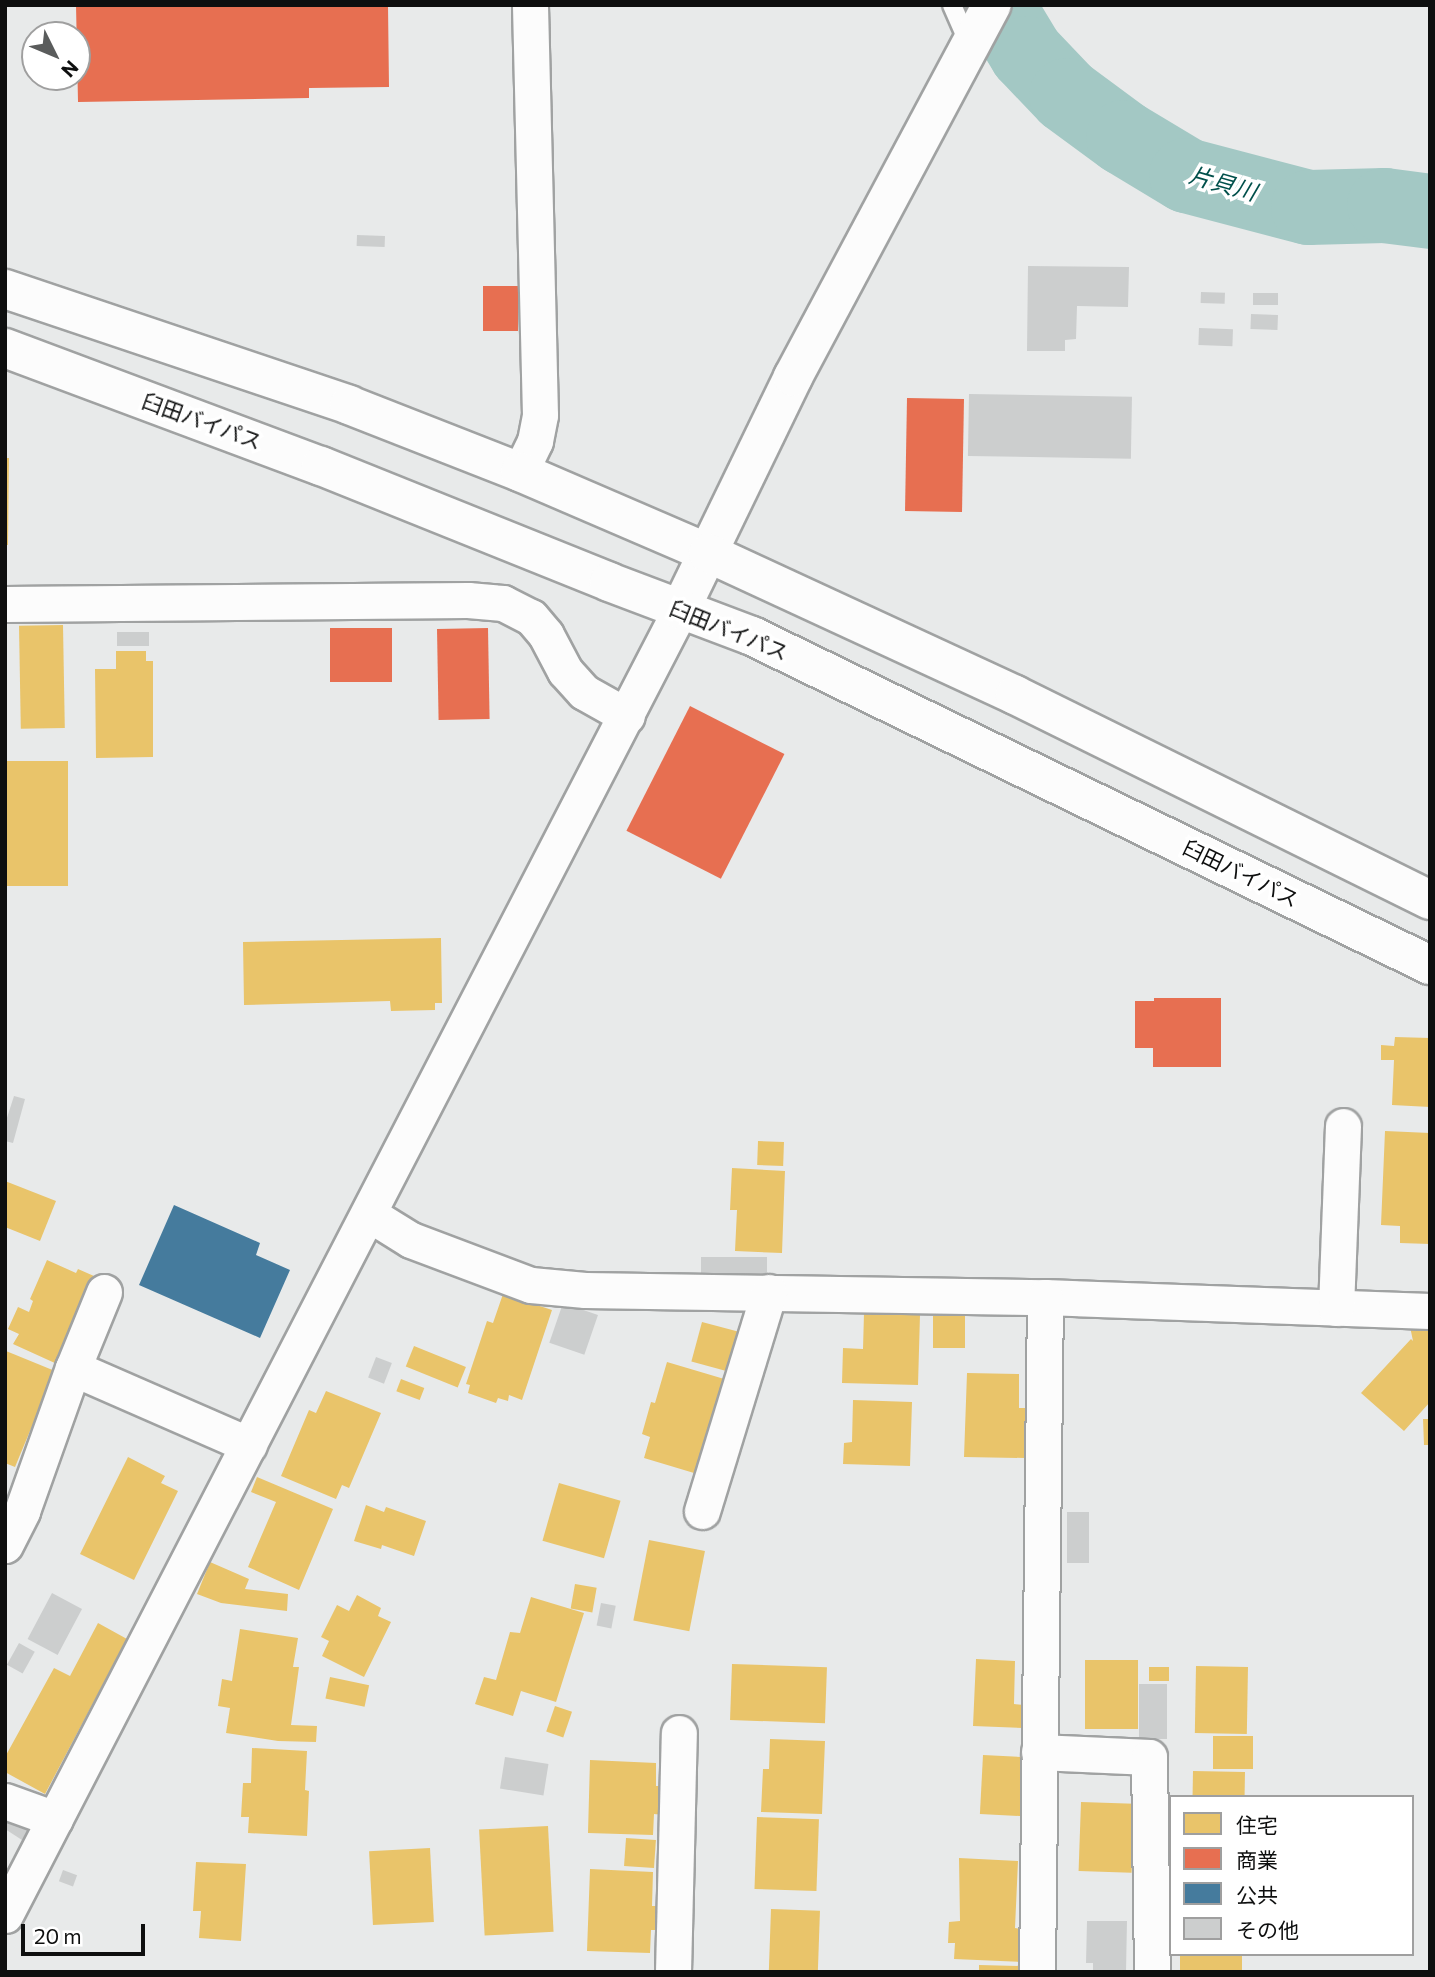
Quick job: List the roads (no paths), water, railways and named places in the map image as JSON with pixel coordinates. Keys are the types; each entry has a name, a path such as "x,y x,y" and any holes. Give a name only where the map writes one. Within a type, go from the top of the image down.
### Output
{"main road":[{"path":"680,610 793,377 974,21"},
{"path":"5,289 349,405 520,472 708,552 1015,695 1430,900"},
{"name":"臼田バイパス","path":"5,348 321,466 764,642 1430,965"}],"street":[{"path":"520,472 535,441 540,415 530,5"},
{"path":"5,604 468,600 503,603 531,617 546,635 565,671 584,692 627,716"},
{"path":"5,1915 680,610"},
{"path":"1336,1308 1343,1126"},
{"path":"369,1214 411,1240 531,1284 585,1290 1045,1297 1430,1311"},
{"path":"5,1545 22,1511 73,1368 104,1292"},
{"path":"702,1511 769,1292"},
{"path":"1037,1972 1045,1297"},
{"path":"73,1368 249,1446"},
{"path":"673,1972 679,1733"},
{"path":"1039,1752 1149,1757 1152,1972"},
{"path":"5,1801 55,1819"}],"waterway":[{"name":"片貝川","path":"997,5 1026,53 1066,95 1123,137 1186,175 1308,207 1384,205 1430,211"}]}
